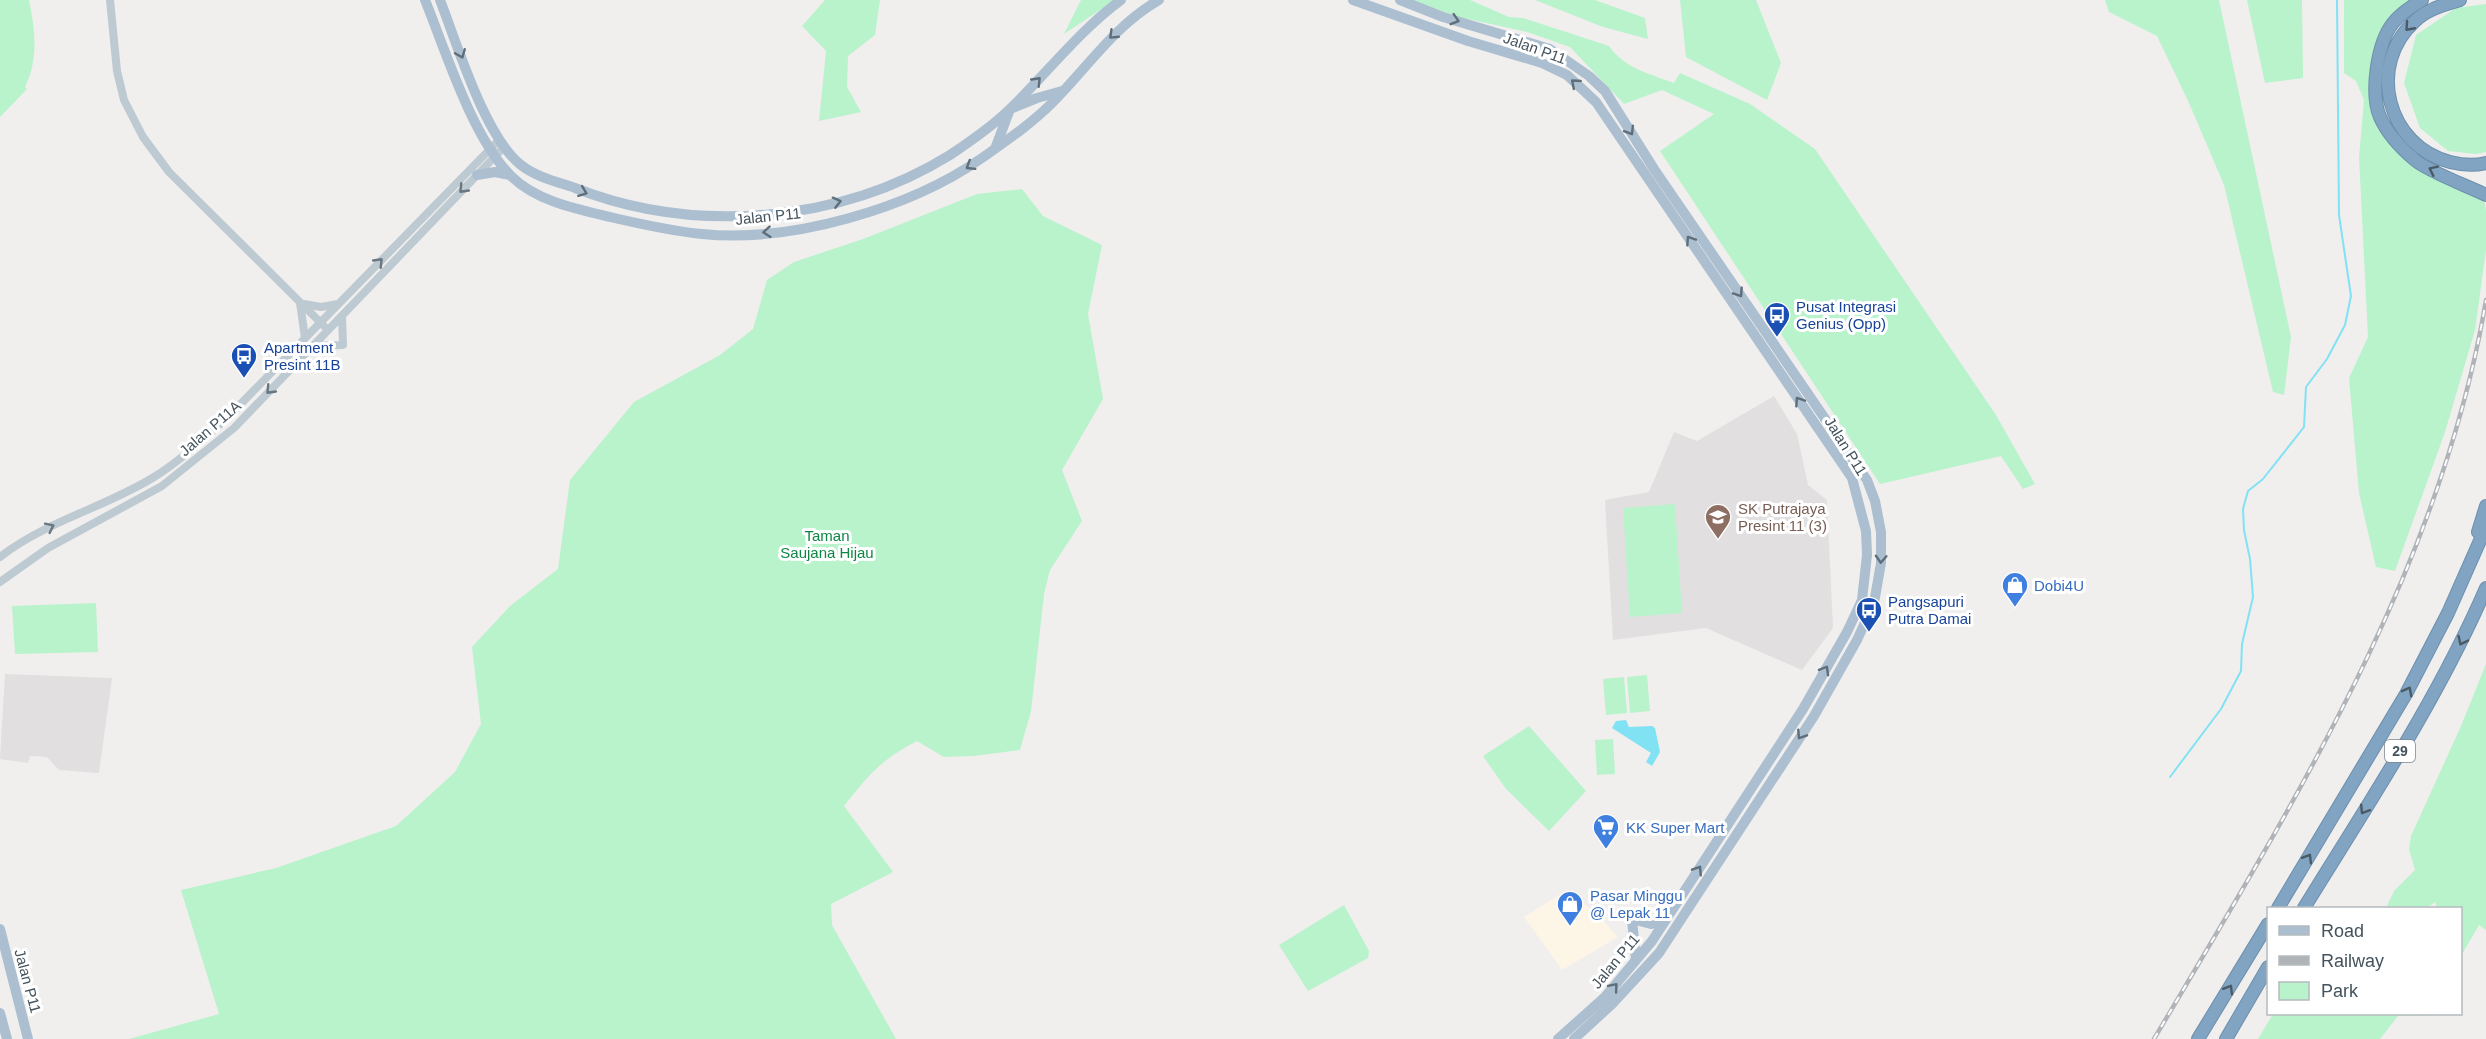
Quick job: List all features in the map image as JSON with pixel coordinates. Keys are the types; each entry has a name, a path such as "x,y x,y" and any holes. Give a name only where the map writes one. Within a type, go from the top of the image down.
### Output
{"highway":[{"path":"2422,0 2392,24 2384,44 2376,69 2376,94 2380,116 2391,136 2416,161 2486,195"},
{"path":"2460,0 2436,7 2415,20 2401,36 2389,66 2387,82 2393,114 2402,130 2424,151 2435,158 2463,165 2486,163"},
{"path":"2462,582 2486,506"},
{"name":"29","path":"2279,907 2406,694 2462,582 2486,527"},
{"name":"29","path":"2305,907 2427,706 2486,588"},
{"path":"2198,1039 2267,926"},
{"path":"2226,1039 2267,970"}],"main road":[{"name":"Jalan P11","path":"425,0 457,79 492,152 510,175 522,185 550,200 600,214 652,226 701,234 732,236 791,230 848,218 884,207 946,181 1026,126 1119,29 1138,12 1159,0"},
{"name":"Jalan P11","path":"440,0 484,111 501,144 521,165 532,172 604,200 705,216 794,211 842,201 892,184 949,155 988,128 1010,109 1088,28 1121,0"},
{"name":"Jalan P11","path":"1353,0 1416,23 1542,63 1567,75 1596,102 1852,478 1866,531 1867,555 1862,600 1803,709 1666,919 1636,960 1605,997 1558,1039"},
{"path":"1368,4 1389,9 1393,6 1392,0"},
{"name":"Jalan P11","path":"1400,0 1443,17 1550,49 1589,76 1605,91 1654,170 1867,480 1875,501 1881,532 1881,563 1874,603 1857,640 1814,716 1659,953 1612,1004 1574,1039"},
{"path":"1413,6 1407,7 1404,13 1416,23"},
{"path":"995,149 1010,109 1062,91"},
{"path":"477,175 495,172 510,175"},
{"path":"1636,960 1632,920 1651,924 1666,919"},
{"name":"Jalan P11","path":"0,929 28,1039"},
{"path":"0,1013 7,1039"}],"street":[{"path":"110,0 117,71 124,100 143,137 169,172 328,330"},
{"name":"Jalan P11A","path":"0,557 32,536 154,477 225,419 501,144"},
{"name":"Jalan P11A","path":"0,582 48,548 162,486 234,428 477,175 492,152"},
{"path":"300,303 314,307 338,304"},
{"path":"300,303 305,338"},
{"path":"313,346 343,345 342,316"}],"shaded area":[{"name":"SK Putrajaya Presint 11 (3)","path":"1774,396 1797,434 1808,485 1827,500 1833,628 1802,670 1706,628 1613,640 1605,500 1649,492 1674,432 1697,441"},
{"path":"5,674 112,678 99,773 59,770 47,757 30,756 28,763 0,759"},
{"name":"Pasar Minggu @ Lepak 11","path":"1567,890 1600,917 1618,937 1562,970 1524,917"}],"green space":[{"path":"0,0 29,0 33,22 34,55 25,87 27,89 0,117"},
{"path":"825,0 880,0 875,35 848,56 847,87 861,112 819,121 826,51 802,26"},
{"path":"1081,0 1115,0 1064,34"},
{"path":"1412,0 1470,0 1509,17 1523,18 1609,46 1622,60 1647,73 1674,83 1680,73 1750,104 1815,149 1996,415 2035,484 2023,489 2001,456 1880,484 1660,151 1714,114 1662,90 1624,104 1570,47 1527,32 1459,17"},
{"path":"1535,0 1595,0 1645,18 1648,39 1603,27"},
{"path":"1680,0 1756,0 1781,63 1767,100 1686,57"},
{"path":"2105,0 2219,0 2291,337 2284,395 2273,392 2224,185 2189,103 2157,36 2109,12"},
{"path":"2247,0 2302,0 2303,78 2265,83"},
{"path":"2344,0 2413,0 2384,25 2371,68 2386,135 2484,200 2486,210 2486,250 2475,330 2445,432 2395,571 2376,567 2359,493 2349,378 2368,337 2359,157 2364,100 2356,81 2344,73"},
{"path":"2486,4 2486,152 2476,154 2448,151 2420,128 2404,83 2416,35 2456,8"},
{"name":"Taman Saujana Hijau","path":"1022,189 1043,216 1102,245 1088,314 1103,399 1062,470 1082,521 1050,570 1044,594 1031,711 1020,750 944,757 917,741 876,769 844,806 893,872 831,904 832,925 896,1039 129,1039 219,1014 181,890 276,868 396,826 455,772 481,724 472,647 510,606 558,569 570,480 634,402 720,355 753,329 767,280 794,262 863,239 977,194"},
{"path":"1675,504 1682,613 1630,617 1623,508"},
{"path":"96,603 98,652 15,654 12,606"},
{"path":"2486,664 2486,930 2479,925 2462,954 2462,907 2437,907 2435,902 2428,907 2386,907 2394,891 2415,870 2409,849 2411,836 2461,726"},
{"path":"1647,675 1650,711 1630,713 1627,677"},
{"path":"1624,677 1627,713 1606,715 1603,679"},
{"path":"1529,726 1586,791 1549,831 1506,789 1483,756"},
{"path":"1613,739 1615,774 1597,775 1595,740"},
{"path":"1344,905 1369,951 1368,958 1308,991 1279,945"},
{"path":"2272,1015 2435,1015 2398,1016 2380,1039 2258,1039"}],"water":[{"path":"1626,720 1629,727 1652,726 1655,728 1660,752 1652,766 1646,762 1651,753 1612,728 1616,721"}],"waterway":[{"path":"2170,777 2221,709 2241,671 2242,644 2253,597 2243,509 2248,491 2263,479 2304,427 2306,387 2327,359 2345,325 2351,296 2339,215 2337,0"}],"railway":[{"path":"2154,1039 2307,774 2354,684 2397,591 2434,497 2464,400 2486,300"}],"place":[{"name":"Pusat Integrasi Genius (Opp)","path":"1777,338"},
{"name":"Apartment Presint 11B","path":"244,379"},
{"name":"SK Putrajaya Presint 11 (3)","path":"1718,540"},
{"name":"Dobi4U","path":"2015,608"},
{"name":"Pangsapuri Putra Damai","path":"1869,633"},
{"name":"KK Super Mart","path":"1606,850"},
{"name":"Pasar Minggu @ Lepak 11","path":"1570,927"}]}
